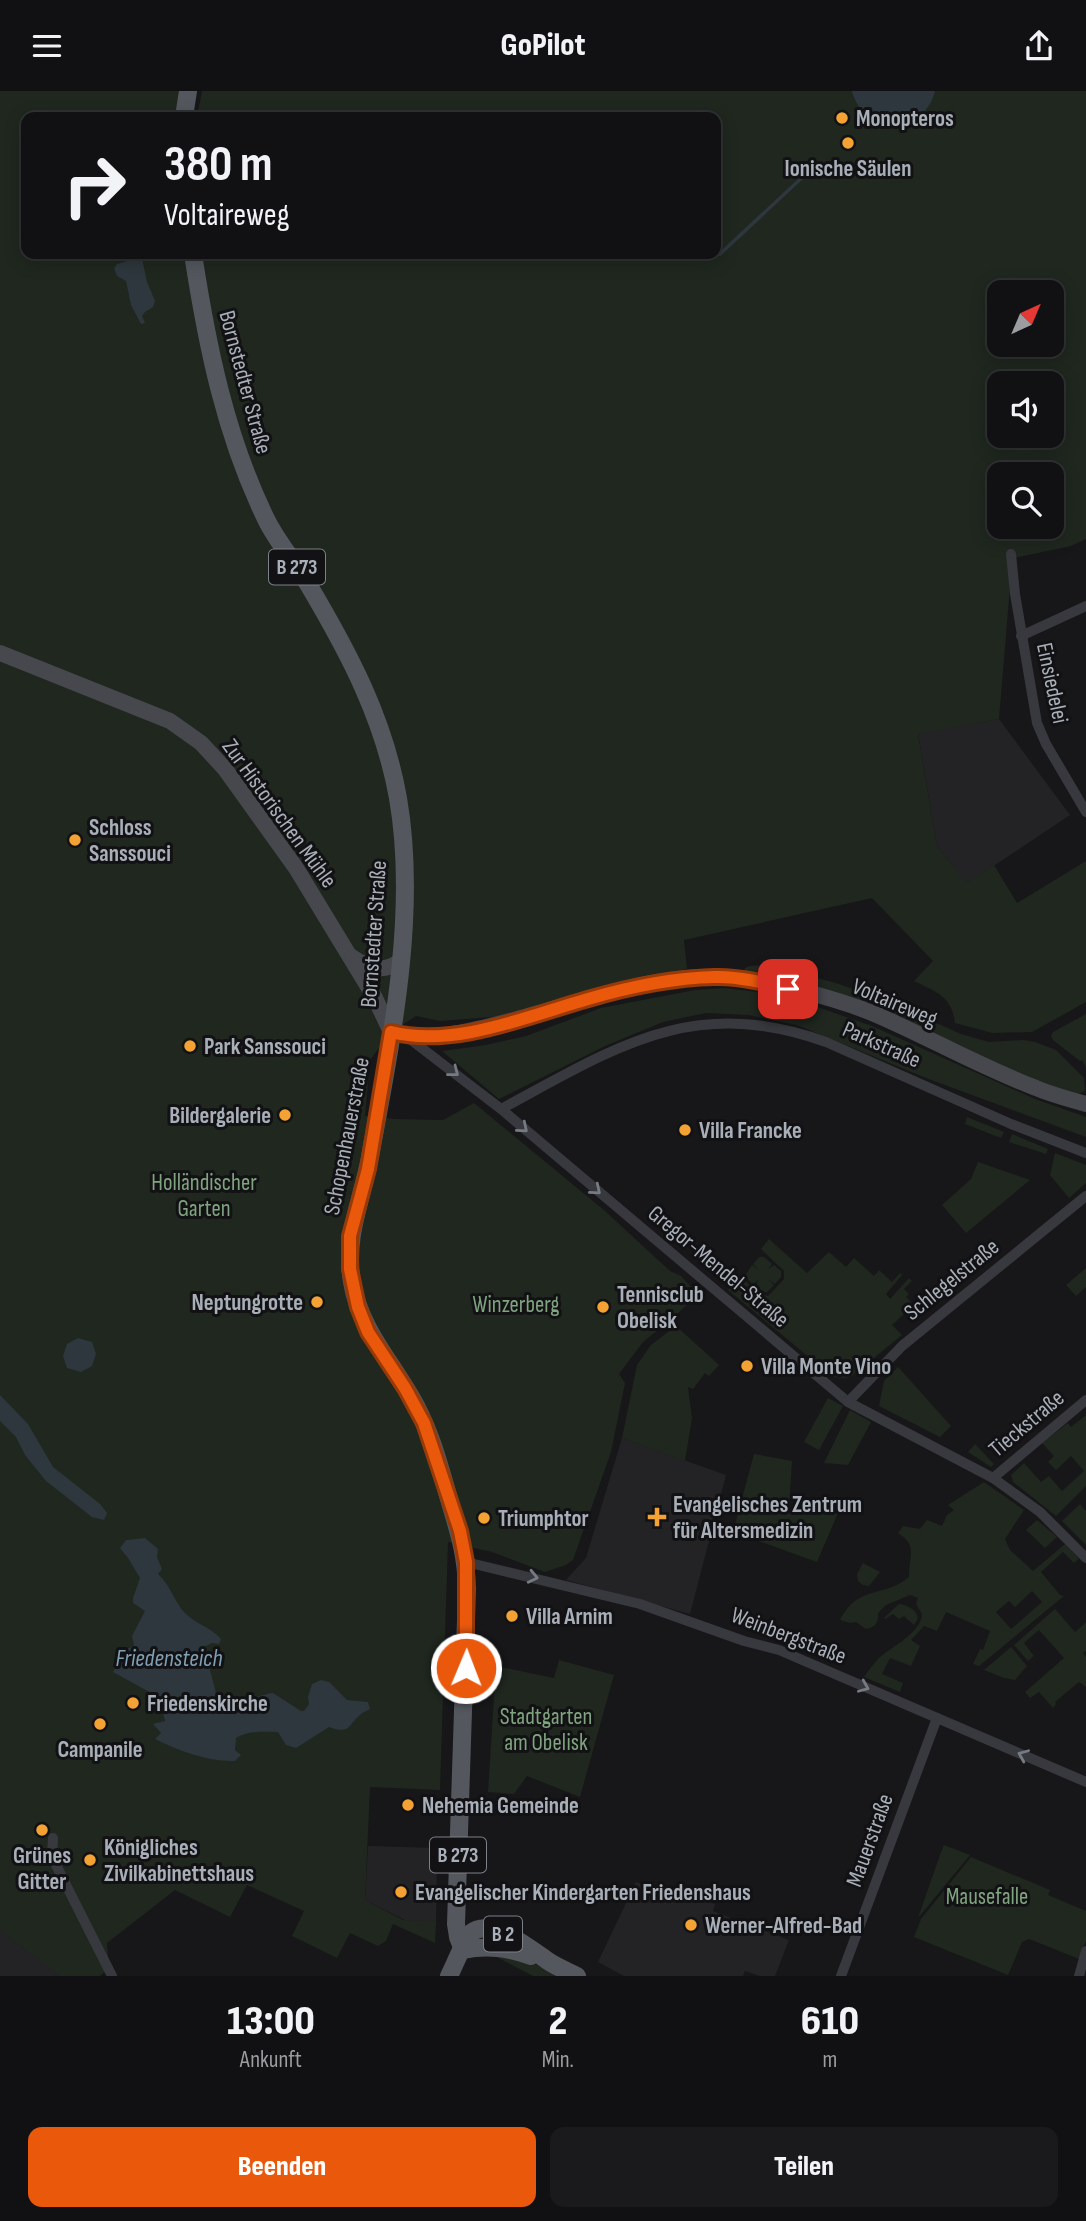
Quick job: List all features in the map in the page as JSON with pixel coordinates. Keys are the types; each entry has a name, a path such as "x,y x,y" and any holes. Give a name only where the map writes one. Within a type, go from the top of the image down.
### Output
{"main road":[{"path":"185,112 188,91"},
{"name":"Bornstedter Straße","path":"194,259 215,373 240,461 268,523 346,651 371,699 383,735 398,800 406,877 400,961 399,1034"},
{"name":"Schopenhauerstraße","path":"399,1034 350,1236 351,1276 358,1307 368,1332 405,1388 431,1440 460,1531 466,1562 465,1710 456,1924 463,1950"},
{"name":"B 2","path":"449,1976 466,1939 472,1932 484,1928 511,1936 548,1961 577,1976"}],"street":[{"name":"Einsiedelei","path":"1011,554 1021,636 1037,723 1046,744 1086,811"},
{"path":"1021,636 1086,606"},
{"name":"Zur Historischen Mühle","path":"0,653 170,721 201,743 225,769 296,867 399,1034"},
{"path":"349,954 365,966 375,968 391,968 400,961"},
{"name":"Voltaireweg","path":"399,1034 434,1037 463,1034 651,984 716,977 763,983 875,1014 1025,1084 1086,1104"},
{"name":"Parkstraße","path":"501,1109 606,1052 665,1030 708,1024 750,1024 800,1033 826,1042 1086,1153"},
{"name":"Gregor-Mendel-Straße","path":"399,1034 501,1109 848,1402 993,1478 1040,1512 1086,1558"},
{"name":"Schlegelstraße","path":"848,1402 902,1346 1086,1196"},
{"name":"Tieckstraße","path":"993,1478 1086,1400"},
{"name":"Weinbergstraße","path":"466,1562 640,1604 779,1650 1086,1782"},
{"name":"Mauerstraße","path":"841,1976 937,1718"},
{"path":"53,1838 52,1857 113,1976"},
{"path":"1079,1976 1086,1951"}],"shaded area":[{"path":"999,719 1070,815 967,884 937,846 918,733"},
{"name":"Evangelisches Zentrum für Altersmedizin","path":"622,1438 726,1475 690,1614 566,1580 586,1558"},
{"name":"Evangelischer Kindergarten Friedenshaus","path":"368,1846 437,1848 436,1925 415,1925 365,1900"},
{"path":"636,1882 684,1900 687,1893 715,1904 713,1911 789,1940 775,1976 760,1976 745,1971 743,1976 624,1976 598,1962"},
{"path":"0,1929 61,1976 0,1976"}],"green space":[{"name":"Park Sanssouci","path":"0,91 181,91 179,112 21,112 21,259 721,259 721,112 198,112 202,91 1086,91 1086,539 1071,546 1009,559 1010,587 999,719 918,734 937,846 967,883 994,865 1017,903 1086,861 1086,1002 1032,1032 992,1033 955,1023 947,1001 914,981 933,961 872,898 684,940 687,969 504,1016 440,1021 416,1016 391,1032 370,1060 365,1116 443,1120 474,1103 605,1211 670,1271 681,1276 698,1294 643,1342 619,1374 625,1383 611,1452 573,1560 545,1572 492,1552 448,1542 440,1790 370,1787 365,1900 403,1920 436,1922 435,1943 393,1924 386,1941 378,1946 350,1933 337,1958 292,1936 304,1911 247,1885 230,1917 175,1890 107,1943 109,1968 100,1976 60,1976 0,1930"},
{"path":"789,963 790,973 846,986 961,1034 989,1042 1024,1040 1056,1050 1084,1078 1085,1091 1076,1095 1043,1085 890,1017 743,974 745,968 750,966"},
{"path":"724,988 766,993 806,1003 872,1026 1035,1099 1086,1117 1086,1137 926,1078 797,1025 749,1015 706,1013 663,1022 605,1046 499,1099 442,1051 526,1036 601,1008 695,990"},
{"path":"1086,1014 1086,1067 1082,1060 1051,1036 1053,1032"},
{"path":"967,1117 1004,1132 1001,1138 965,1124"},
{"path":"1012,1134 1048,1149 1046,1154 1009,1142"},
{"path":"1055,1153 1086,1165 1086,1183 1069,1198 1050,1175"},
{"path":"978,1162 1030,1180 966,1233 942,1205 971,1179"},
{"path":"769,1239 807,1273 829,1252 846,1267 854,1258 874,1276 879,1270 892,1282 900,1273 902,1275 886,1294 890,1299 909,1278 912,1281 904,1289 909,1294 906,1297 914,1305 892,1325 902,1335 852,1376 833,1377 728,1290 740,1277 762,1295 768,1296 784,1279 784,1271 761,1249"},
{"path":"759,1257 764,1257 772,1264 768,1269 774,1265 781,1271 781,1277 775,1284 769,1280 774,1285 767,1292 755,1286 759,1279 753,1285 745,1276 752,1265 759,1270 753,1264"},
{"path":"1086,1268 1086,1287 1076,1296 1066,1285"},
{"path":"676,1326 719,1365 709,1376 705,1373 693,1389 688,1387 692,1418 685,1461 622,1438 637,1365 651,1345"},
{"path":"898,1367 951,1426 940,1437 879,1406 884,1381"},
{"path":"828,1398 843,1406 819,1450 804,1442"},
{"path":"850,1410 871,1422 848,1465 824,1463"},
{"path":"1086,1415 1086,1486 1056,1516 1013,1482 1011,1475 1024,1463 1041,1482 1049,1476 1062,1491 1084,1471 1071,1456 1056,1470 1048,1462 1054,1456 1042,1443 1068,1423 1071,1427"},
{"path":"975,1444 994,1464 991,1467 968,1452"},
{"path":"754,1454 792,1461 789,1509 838,1513 817,1562 733,1532"},
{"path":"984,1482 1024,1510 1005,1539 1010,1550 1033,1571 1065,1544 1079,1559 1074,1563 1063,1552 1041,1572 1060,1595 1064,1596 979,1666 973,1664 980,1649 983,1650 990,1631 946,1612 937,1631 924,1626 911,1640 920,1646 911,1666 890,1658 882,1674 903,1683 900,1692 864,1677 878,1659 916,1628 922,1614 916,1604 918,1598 910,1595 886,1605 878,1613 876,1624 866,1629 856,1622 840,1620 847,1609 863,1596 899,1584 909,1577 910,1547 898,1533 903,1526 920,1529 927,1520 942,1526 947,1515 954,1510 948,1505","holes":["1032,1591 1042,1602 1011,1629 996,1612 1009,1601 1015,1607"]},
{"path":"1080,1504 1086,1511 1086,1545 1062,1521"},
{"path":"1037,1520 1057,1537 1045,1548 1026,1530"},
{"path":"863,1563 880,1572 869,1586 858,1581 857,1574"},
{"path":"899,1604 908,1606 915,1612 918,1618 914,1625 904,1616 899,1619 893,1614 884,1618"},
{"path":"1055,1609 1075,1632 1086,1622 1086,1651 1083,1653 1086,1657 1086,1687 1079,1682 1055,1702 1053,1708 1039,1692 1030,1698 1025,1692 1064,1658 1039,1630 1024,1643 1034,1656 1028,1661 1014,1645"},
{"path":"1011,1647 1027,1666 1015,1680 984,1670"},
{"name":"Stadtgarten am Obelisk","path":"559,1660 614,1675 580,1797 527,1776 514,1794 488,1792 496,1666 554,1678"},
{"path":"944,1845 970,1855 918,1918 940,1855"},
{"name":"Mausefalle","path":"971,1857 1050,1890 1048,1895 1086,1911 1086,1941 1079,1959 1029,1939 1022,1942 1008,1975 914,1937 921,1919"},
{"path":"487,1952 513,1953 559,1976 533,1976"}],"water":[{"path":"852,91 935,91 929,106 919,116 894,124 880,122 868,116 858,105"},
{"path":"142,259 155,301 153,307 142,316 145,323 141,324 131,305 126,281 117,276 114,268 117,264"},
{"path":"78,1338 92,1342 96,1354 92,1366 81,1372 67,1368 63,1356 67,1344"},
{"path":"0,1395 28,1424 53,1467 100,1504 107,1513 104,1520 92,1517 46,1481 25,1455 16,1437 0,1421"},
{"name":"Friedensteich","path":"145,1538 158,1549 157,1557 162,1569 158,1574 180,1607 188,1616 221,1639 219,1644 212,1643 204,1647 216,1693 225,1706 273,1693 304,1711 309,1704 312,1684 321,1680 329,1682 347,1700 368,1702 370,1709 348,1728 341,1730 329,1727 296,1748 286,1745 278,1732 241,1735 236,1738 235,1750 241,1755 235,1761 194,1755 155,1739 161,1733 153,1724 165,1721 162,1707 172,1710 173,1705 113,1672 126,1648 134,1645 132,1636 145,1611 133,1603 140,1578 120,1548 126,1540"}],"waterway":[{"path":"721,253 808,172 810,167"}],"place":[{"name":"Monopteros","path":"842,118"},
{"name":"Ionische Säulen","path":"848,143"},
{"name":"Schloss Sanssouci","path":"75,840"},
{"name":"Park Sanssouci","path":"190,1046"},
{"name":"Bildergalerie","path":"285,1115"},
{"name":"Villa Francke","path":"685,1130"},
{"name":"Neptungrotte","path":"317,1302"},
{"name":"Tennisclub Obelisk","path":"603,1307"},
{"name":"Villa Monte Vino","path":"747,1366"},
{"name":"Evangelisches Zentrum für Altersmedizin","path":"657,1517"},
{"name":"Triumphtor","path":"484,1518"},
{"name":"Villa Arnim","path":"512,1616"},
{"name":"Friedenskirche","path":"133,1703"},
{"name":"Campanile","path":"100,1724"},
{"name":"Nehemia Gemeinde","path":"408,1805"},
{"name":"Grünes Gitter","path":"42,1830"},
{"name":"Königliches Zivilkabinettshaus","path":"90,1860"},
{"name":"Evangelischer Kindergarten Friedenshaus","path":"401,1892"},
{"name":"Werner-Alfred-Bad","path":"691,1925"}],"route":[{"path":"466,1668 466,1562 460,1531 424,1423 405,1388 368,1332 358,1307 350,1269 350,1236 368,1169 391,1032 434,1037 463,1034 591,998 661,982 716,977 788,989"}],"park label":[{"name":"Holländischer Garten","path":"204,1195"},
{"name":"Winzerberg","path":"516,1304"}]}
